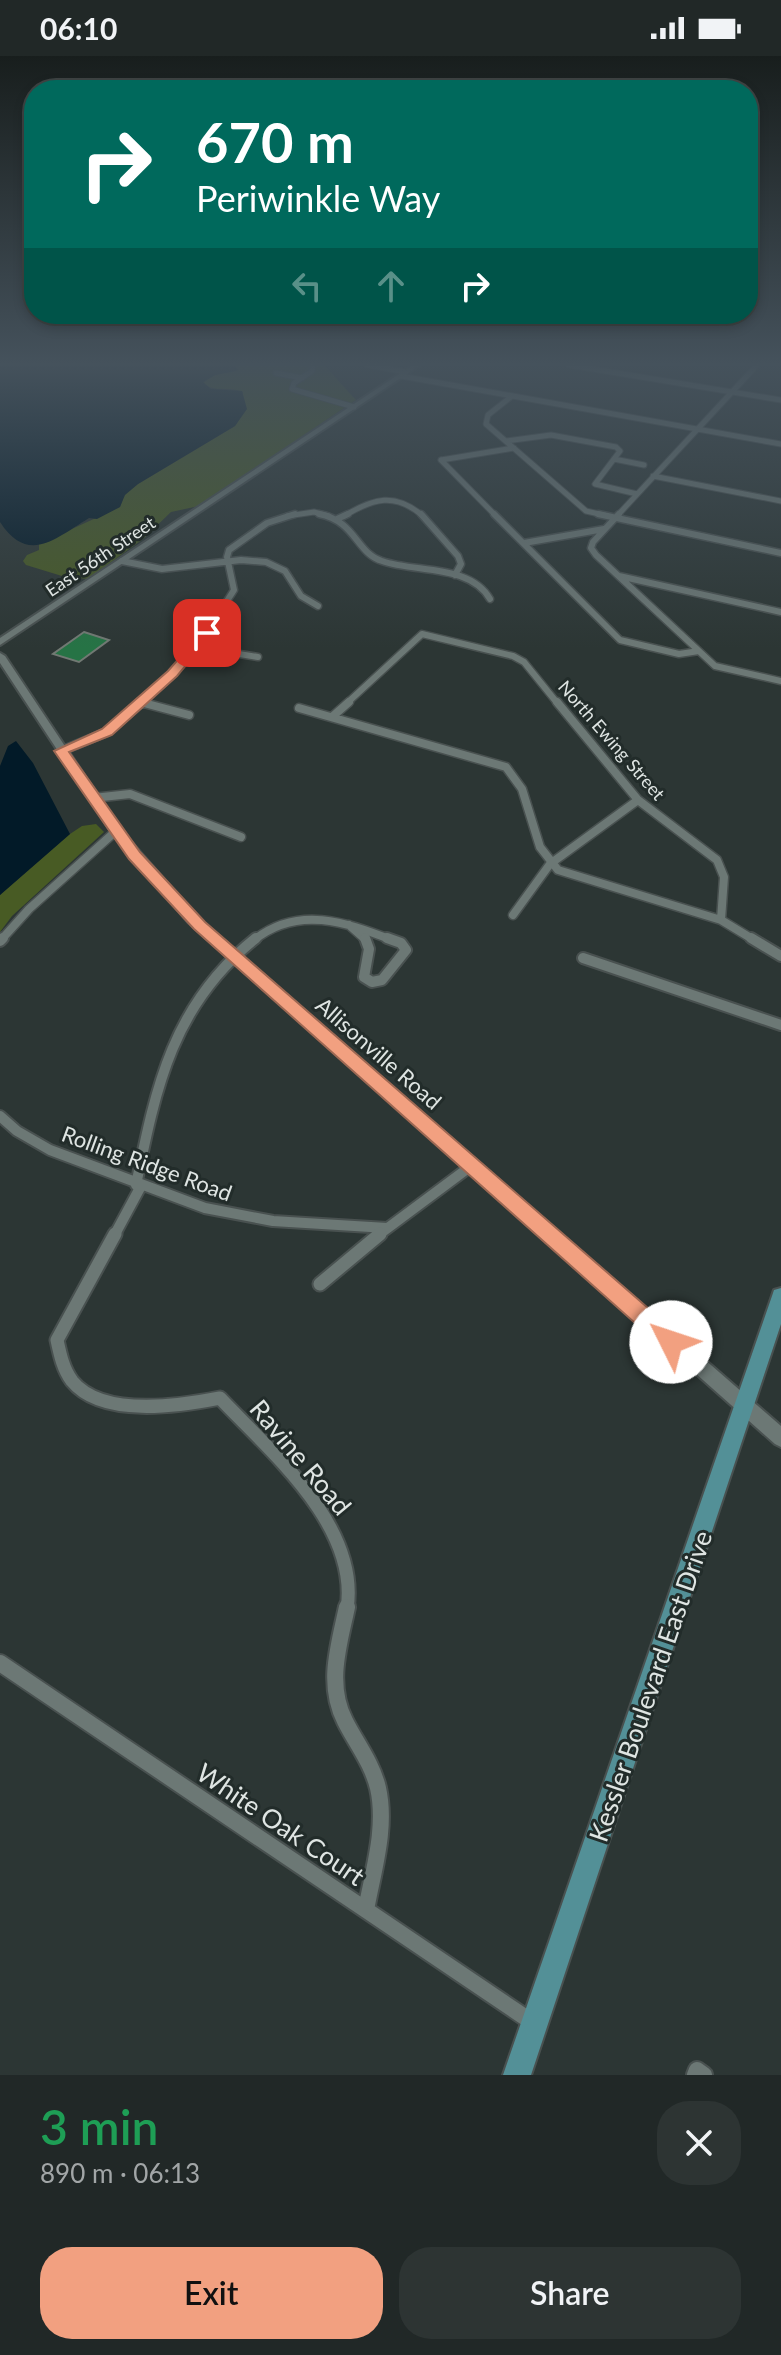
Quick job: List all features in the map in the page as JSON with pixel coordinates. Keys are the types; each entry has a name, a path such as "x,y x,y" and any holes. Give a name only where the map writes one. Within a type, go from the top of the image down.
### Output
{"main road":[{"name":"East 56th Street","path":"0,642 275,459"},
{"name":"Allisonville Road","path":"0,656 116,831 162,887 234,958 781,1438"},
{"name":"Kessler Boulevard East Drive","path":"517,2075 781,1296"}],"street":[{"path":"446,459 441,460 620,640 679,654 699,651"},
{"path":"527,459 582,508 615,518 781,553"},
{"path":"614,459 595,485 637,494"},
{"path":"615,459 644,465"},
{"path":"669,459 591,548 715,666 781,681"},
{"path":"653,476 781,501"},
{"path":"393,499 399,490"},
{"path":"337,519 371,500 393,499 413,506 458,556 461,564 455,575"},
{"path":"61,751 101,736 173,674 211,629 234,590 227,555 231,548 277,517 308,514 337,519 377,560 455,575 482,586 490,599"},
{"path":"524,543 605,529"},
{"path":"122,561 159,569 257,561 278,566 287,573 301,596 318,606"},
{"path":"617,575 781,612"},
{"name":"North Ewing Street","path":"332,717 422,634 522,660 638,800 709,853 720,866 724,877 721,920"},
{"path":"196,647 258,657"},
{"path":"140,702 189,715"},
{"path":"299,708 507,768 516,778 541,852 550,864 569,875 721,920 781,956"},
{"path":"93,798 130,794 241,837"},
{"path":"513,915 550,864 638,800"},
{"path":"0,941 29,909 116,831"},
{"path":"138,1185 162,1069 186,1017 234,958 266,930 286,921 317,917 349,925 405,947 406,950 382,980 372,982 364,977 370,949 362,934 349,925"},
{"path":"583,958 781,1025"},
{"name":"Rolling Ridge Road","path":"0,1116 17,1131 50,1150 194,1205 244,1217 387,1228"},
{"path":"320,1284 387,1228 471,1166"},
{"name":"Ravine Road","path":"138,1185 57,1340 63,1365 75,1385 93,1397 123,1406 201,1402 220,1398 285,1470 340,1544 349,1588 336,1672 337,1700 373,1771 382,1803 366,1910"},
{"name":"White Oak Court","path":"0,1663 536,2024"},
{"path":"695,2075 697,2070 704,2075"}],"green space":[{"path":"179,459 268,459 199,506 171,512 143,539 88,579 62,576 26,565 23,561 27,555 39,550 39,544 120,507 124,495"},
{"path":"96,824 104,832 12,916 0,932 0,895 70,834 82,826"}],"water":[{"path":"0,459 179,459 138,484 125,495 120,507 97,519 89,518 42,544 21,542 10,535 0,522"},
{"path":"16,741 33,763 70,834 0,895 0,766 8,746"}],"building":[{"path":"84,632 109,640 79,662 53,654"}],"route":[{"path":"207,633 173,674 107,732 61,751 134,855 199,926 671,1342"}]}
